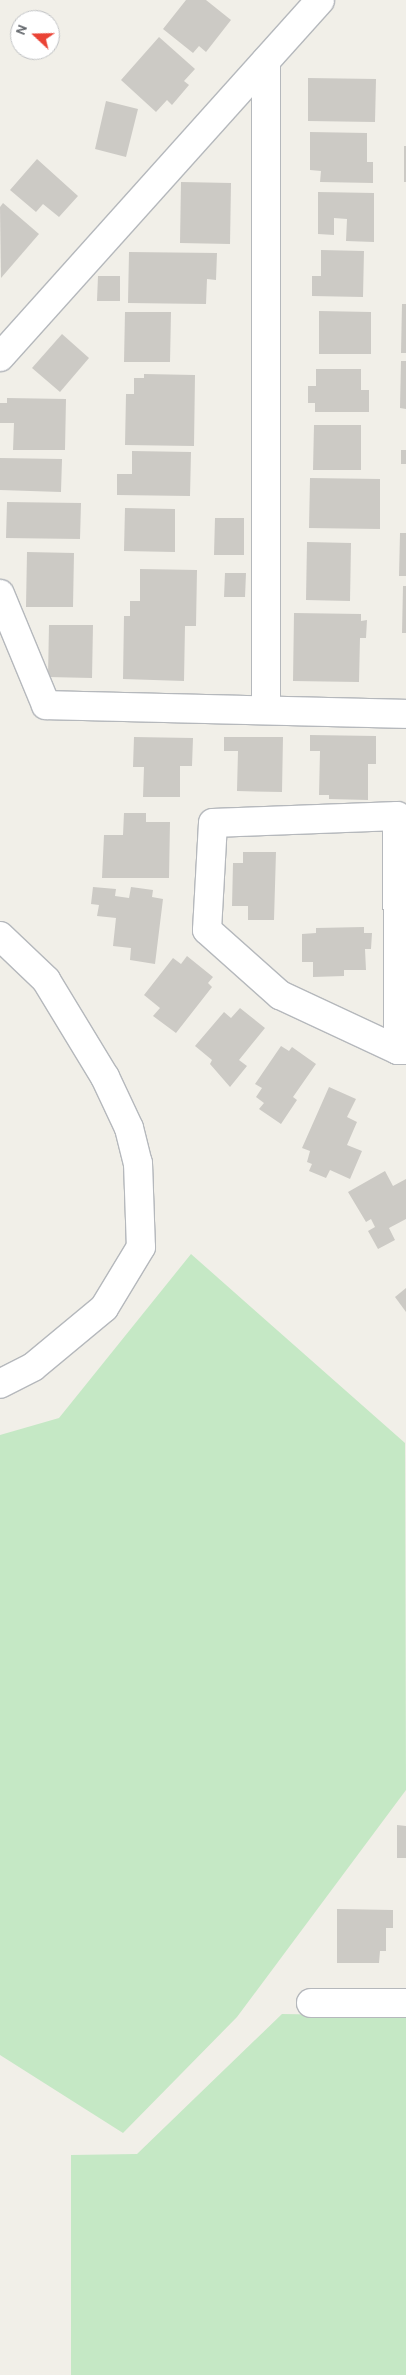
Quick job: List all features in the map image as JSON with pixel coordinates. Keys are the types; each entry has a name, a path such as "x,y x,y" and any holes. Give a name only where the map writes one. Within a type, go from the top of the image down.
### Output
{"street":[{"path":"0,356 320,0"},
{"path":"266,60 266,710"},
{"path":"0,594 46,705 406,714"},
{"path":"397,816 402,1050 280,995 207,930 213,822 397,816"},
{"path":"0,936 46,980 105,1076 129,1128 138,1163 141,1247 104,1308 33,1367 0,1384"},
{"path":"311,2003 406,2003"}],"green space":[{"path":"191,1254 405,1443 406,1790 237,2017 123,2133 0,2055 0,1435 59,1418"},
{"path":"282,2014 406,2016 406,2375 71,2375 71,2155 137,2154"}],"building":[{"path":"186,0 206,0 231,20 206,52 199,46 193,53 163,29"},
{"path":"159,37 195,69 184,81 189,85 172,105 167,100 156,112 121,80"},
{"path":"308,78 376,79 375,122 308,121"},
{"path":"106,101 138,109 126,157 95,149"},
{"path":"310,132 367,133 367,162 373,162 373,183 320,182 321,171 310,170"},
{"path":"404,146 406,146 406,182 404,182"},
{"path":"37,159 78,196 59,217 43,204 36,212 10,190"},
{"path":"181,182 231,183 230,244 180,243"},
{"path":"318,192 374,193 374,242 346,241 347,219 334,218 334,235 318,234"},
{"path":"3,203 39,234 1,278 0,207"},
{"path":"321,250 364,251 363,297 312,296 312,276 321,276"},
{"path":"129,252 217,253 216,280 207,279 206,304 128,303"},
{"path":"98,276 120,276 120,301 97,301"},
{"path":"402,304 406,304 406,353 401,353"},
{"path":"319,311 371,312 371,354 319,354"},
{"path":"125,312 171,312 170,362 124,362"},
{"path":"62,334 89,358 60,392 32,368"},
{"path":"401,361 406,361 406,409 400,408"},
{"path":"316,369 361,369 361,390 369,390 369,412 315,412 315,403 308,403 308,386 316,386"},
{"path":"144,374 195,375 194,446 125,445 126,394 134,394 134,378 144,378"},
{"path":"7,398 66,399 65,450 13,450 14,423 0,423 0,403 7,403"},
{"path":"314,425 361,425 361,470 313,470"},
{"path":"401,450 406,450 406,464 401,464"},
{"path":"132,451 191,452 190,496 117,495 117,474 132,474"},
{"path":"0,458 62,459 61,492 0,490"},
{"path":"310,478 380,479 380,529 309,528"},
{"path":"7,502 81,503 80,539 6,538"},
{"path":"125,508 175,509 175,552 124,551"},
{"path":"215,518 244,518 244,555 214,555"},
{"path":"400,533 406,533 406,576 399,576"},
{"path":"307,542 351,543 350,601 306,600"},
{"path":"27,552 74,553 73,607 26,607"},
{"path":"140,569 197,570 196,626 185,626 184,681 123,679 124,616 130,616 130,601 140,601"},
{"path":"225,573 246,573 245,597 224,597"},
{"path":"403,586 406,586 406,633 402,633"},
{"path":"294,613 361,614 361,621 367,620 366,638 360,638 359,682 293,681"},
{"path":"49,625 93,625 92,678 48,677"},
{"path":"310,735 376,736 376,764 368,764 368,800 329,799 329,795 319,795 320,751 310,751"},
{"path":"134,737 193,738 192,766 180,766 180,797 143,797 144,767 133,767"},
{"path":"224,737 283,737 282,792 237,791 238,751 224,751"},
{"path":"124,813 146,813 146,822 170,822 169,878 102,878 104,835 123,835"},
{"path":"243,852 276,852 274,920 248,920 248,906 232,906 233,863 243,863"},
{"path":"93,887 116,889 115,896 129,898 131,887 153,890 152,897 163,899 155,964 130,960 131,948 113,946 116,918 97,916 99,905 91,904"},
{"path":"364,927 364,933 372,933 371,949 365,949 366,970 344,970 344,976 313,977 313,962 302,962 302,934 316,933 316,928"},
{"path":"187,956 213,977 208,983 212,987 176,1033 153,1016 160,1008 144,995 173,958 181,964"},
{"path":"240,1008 265,1028 239,1060 247,1066 230,1087 210,1064 212,1060 195,1046 224,1012 231,1018"},
{"path":"281,1046 289,1051 292,1047 316,1064 293,1097 297,1100 281,1124 259,1109 264,1103 256,1097 262,1088 255,1084"},
{"path":"329,1087 356,1099 347,1117 357,1122 347,1145 362,1151 350,1179 330,1170 326,1178 309,1171 312,1164 307,1162 310,1151 302,1148"},
{"path":"385,1171 393,1186 406,1179 406,1219 389,1228 395,1240 378,1249 368,1231 375,1227 371,1219 366,1222 348,1192"},
{"path":"406,1288 406,1312 395,1297"},
{"path":"397,1825 406,1826 406,1858 397,1858"},
{"path":"337,1909 393,1910 393,1928 386,1928 386,1951 380,1951 379,1963 337,1963"}]}
